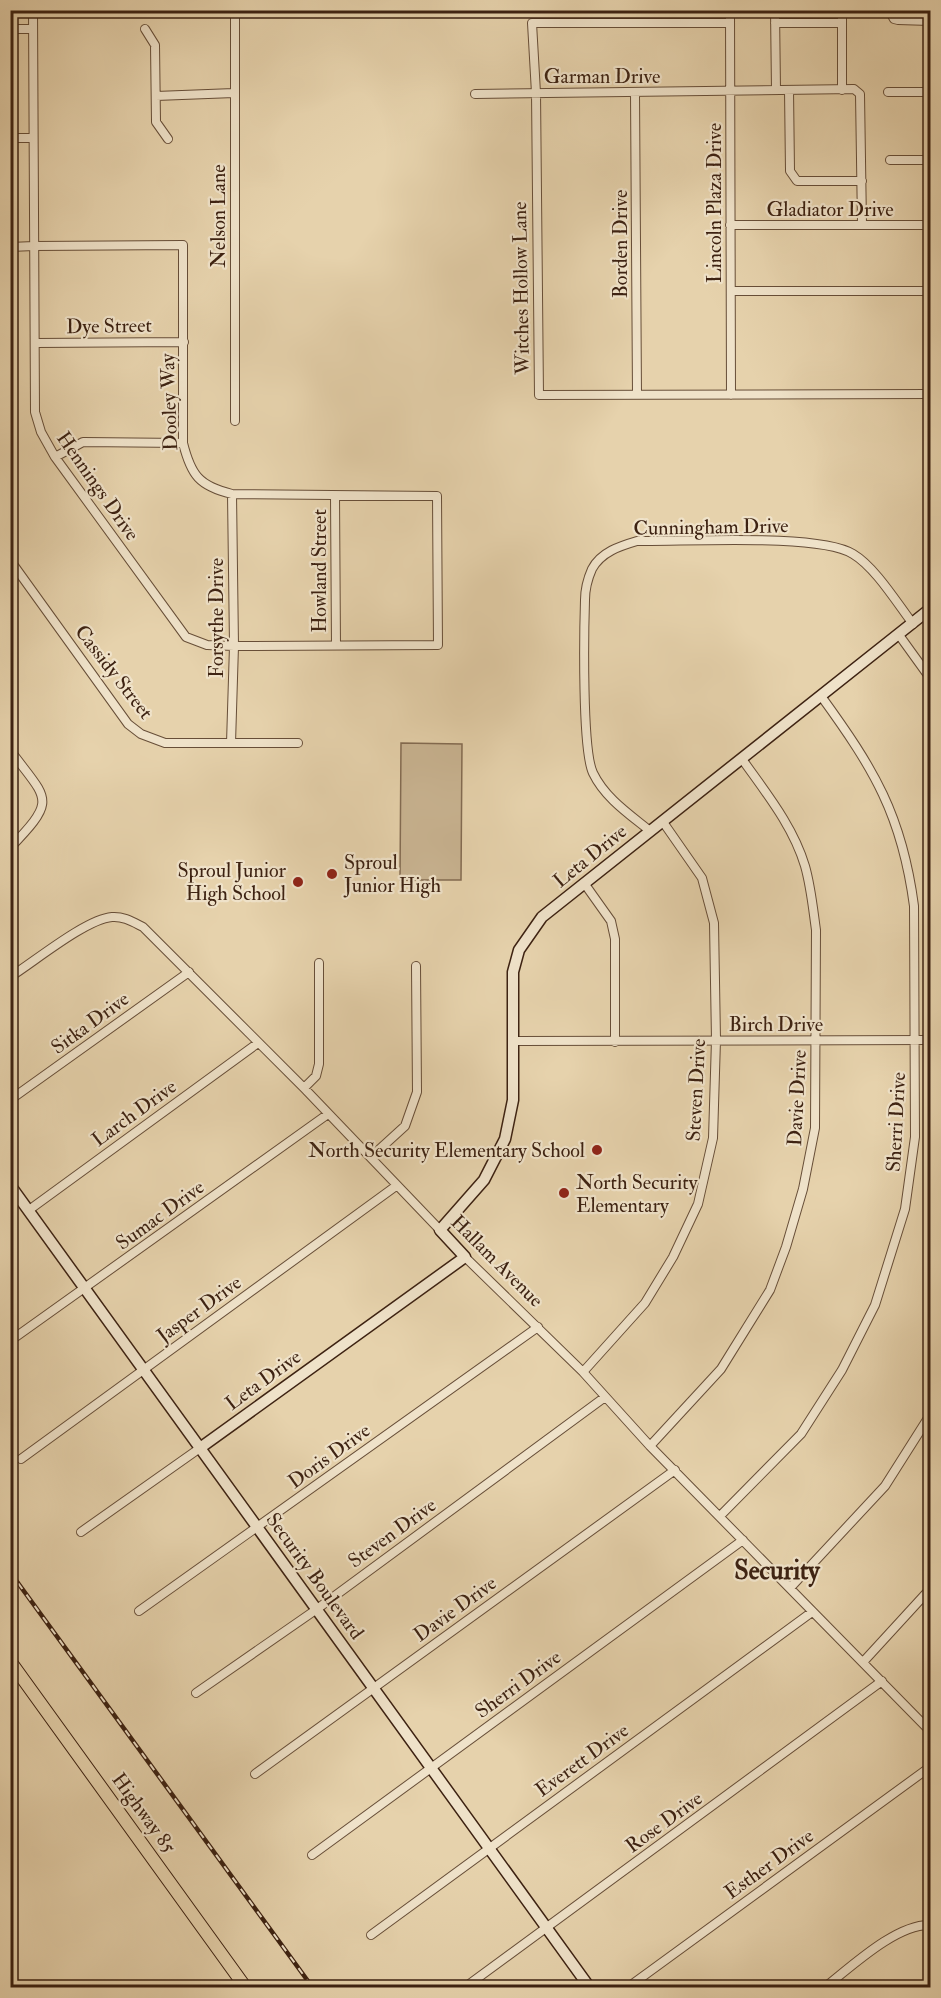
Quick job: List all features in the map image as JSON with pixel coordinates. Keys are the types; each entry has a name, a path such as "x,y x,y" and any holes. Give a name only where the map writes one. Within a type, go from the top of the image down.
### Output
{"main road":[{"name":"Highway 85","path":"10,1661 246,1988"}],"street":[{"name":"Hennings Drive","path":"33,10 35,412 41,432 55,457 186,637 207,645 234,646 438,645"},
{"name":"Nelson Lane","path":"235,10 235,422"},
{"name":"Lincoln Plaza Drive","path":"730,10 731,395"},
{"path":"775,10 777,90"},
{"path":"842,10 842,90"},
{"path":"889,10 894,19 930,21"},
{"name":"Witches Hollow Lane","path":"730,23 532,23 536,93 539,395 930,394"},
{"path":"775,23 842,23"},
{"path":"10,29 33,29"},
{"path":"145,29 155,45 156,122 168,139"},
{"name":"Garman Drive","path":"475,94 854,89 860,94 862,182"},
{"path":"789,90 790,171 797,182 862,182 862,225"},
{"path":"888,92 930,92"},
{"path":"156,96 234,93"},
{"name":"Borden Drive","path":"635,93 637,395"},
{"path":"10,138 33,138"},
{"path":"890,160 930,160"},
{"name":"Gladiator Drive","path":"730,225 930,225"},
{"name":"Dooley Way","path":"10,247 183,245 183,443 188,464 196,477 210,489 232,494 437,496 438,645"},
{"path":"731,291 930,291"},
{"name":"Dye Street","path":"36,343 183,342"},
{"path":"55,457 83,442 183,443"},
{"name":"Forsythe Drive","path":"231,743 234,646 232,494"},
{"name":"Howland Street","path":"335,496 336,645"},
{"name":"Cunningham Drive","path":"650,831 612,799 600,785 592,771 588,754 585,598 593,568 604,555 618,546 637,541 816,543 852,553 864,563 913,624"},
{"name":"Cassidy Street","path":"10,560 129,724 141,734 165,743 298,743"},
{"name":"Leta Drive","path":"440,1230 484,1180 505,1139 513,1100 513,972 519,950 542,917 930,609"},
{"path":"899,635 930,678"},
{"name":"Sherri Drive","path":"720,1516 801,1434 842,1370 874,1305 905,1209 915,1137 914,906 910,873 898,828 881,787 861,751 821,696"},
{"path":"10,750 42,794 43,807 36,821 10,848"},
{"name":"Davie Drive","path":"651,1446 721,1369 770,1290 803,1189 815,1128 816,930 805,865 784,818 742,759"},
{"name":"Steven Drive","path":"583,1372 645,1304 673,1257 698,1204 712,1138 716,1040 714,923 710,900 693,862 663,822"},
{"path":"584,883 611,921 615,939 615,1042"},
{"name":"Hallam Avenue","path":"10,977 91,923 112,917 126,919 143,927 304,1088 465,1257 538,1326 651,1446 812,1612 864,1661 930,1731"},
{"path":"304,1088 316,1076 320,1064 319,963"},
{"path":"371,1157 405,1126 417,1092 416,966"},
{"name":"Sitka Drive","path":"10,1100 189,972"},
{"name":"Birch Drive","path":"514,1041 930,1040"},
{"name":"Larch Drive","path":"29,1210 258,1042"},
{"name":"Sumac Drive","path":"10,1341 86,1289 328,1114"},
{"name":"Security Boulevard","path":"10,1185 590,1988"},
{"name":"Jasper Drive","path":"21,1459 396,1186"},
{"name":"Leta Drive","path":"81,1532 465,1257"},
{"name":"Doris Drive","path":"139,1611 538,1326"},
{"name":"Steven Drive","path":"196,1693 317,1609 605,1397"},
{"path":"790,1588 885,1486 930,1415"},
{"name":"Davie Drive","path":"255,1774 675,1470"},
{"name":"Sherri Drive","path":"312,1855 743,1540"},
{"path":"864,1661 930,1589"},
{"name":"Everett Drive","path":"371,1935 812,1612"},
{"name":"Rose Drive","path":"464,1988 882,1681"},
{"name":"Esther Drive","path":"627,1988 930,1767"},
{"path":"824,1988 901,1932 921,1924 930,1925"}],"shaded area":[{"path":"401,743 462,744 461,880 400,880"}],"railway":[{"path":"10,1572 313,1988"}],"place":[{"name":"Sproul Junior High","path":"332,874"},
{"name":"Sproul Junior High School","path":"298,882"},
{"name":"North Security Elementary School","path":"597,1150"},
{"name":"North Security Elementary","path":"564,1193"}],"district":[{"name":"Security","path":"777,1571"}]}
